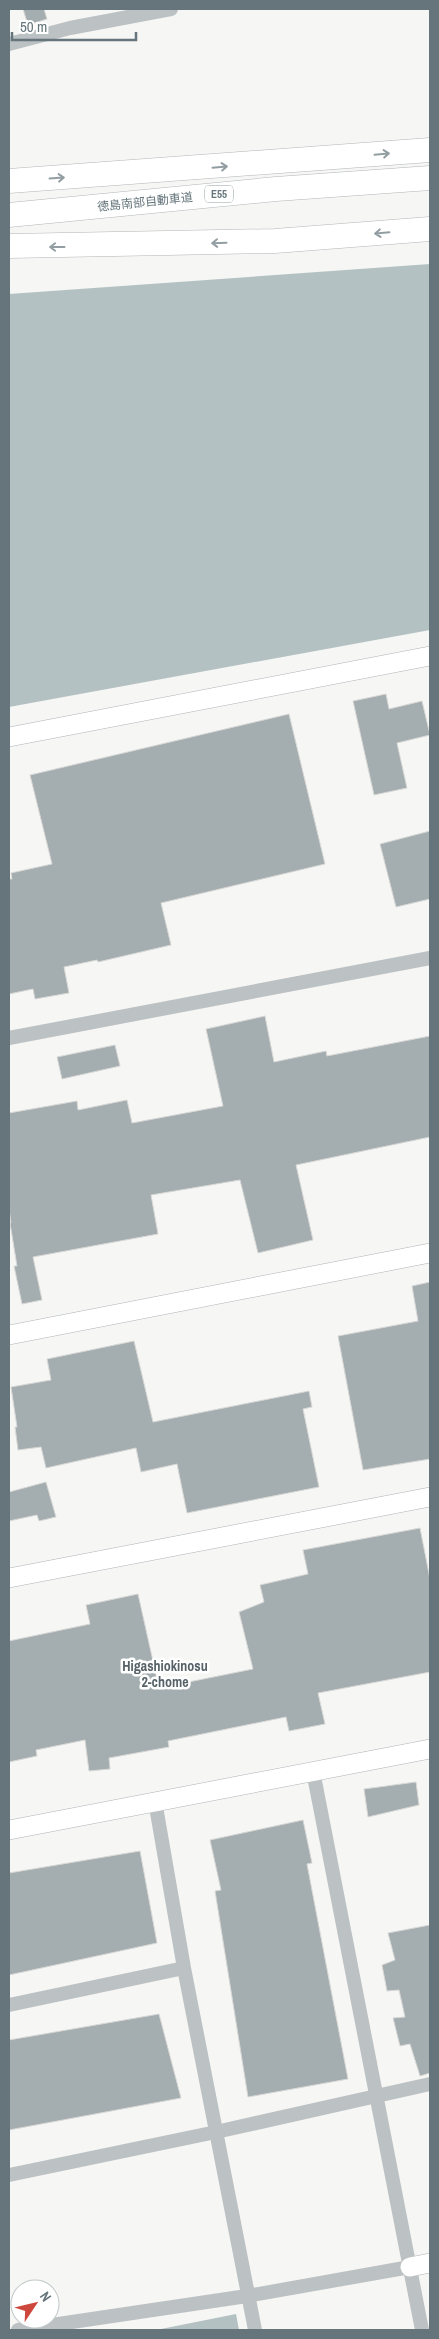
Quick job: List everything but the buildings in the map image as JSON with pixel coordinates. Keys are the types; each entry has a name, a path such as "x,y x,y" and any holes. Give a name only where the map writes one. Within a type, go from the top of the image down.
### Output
{"highway":[{"path":"9,181 430,150"},
{"name":"徳島南部自動車道","path":"9,215 276,189 430,178"},
{"path":"9,246 68,247 275,241 430,229"}],"street":[{"path":"9,44 70,28 170,9"},
{"path":"9,738 430,658"},
{"path":"9,1038 430,958"},
{"path":"9,1335 430,1253"},
{"path":"9,1578 430,1498"},
{"path":"9,1830 430,1749"},
{"path":"313,1771 422,2330"},
{"path":"155,1801 184,1968 255,2330"},
{"path":"9,2005 184,1968"},
{"path":"9,2175 216,2132 430,2084"},
{"path":"18,2330 247,2296 430,2263"}],"shaded area":[{"path":"430,264 430,630 9,707 9,294"},
{"path":"236,2314 239,2330 156,2330"}],"district":[{"name":"Higashiokinosu 2-chome","path":"165,1674"}]}
